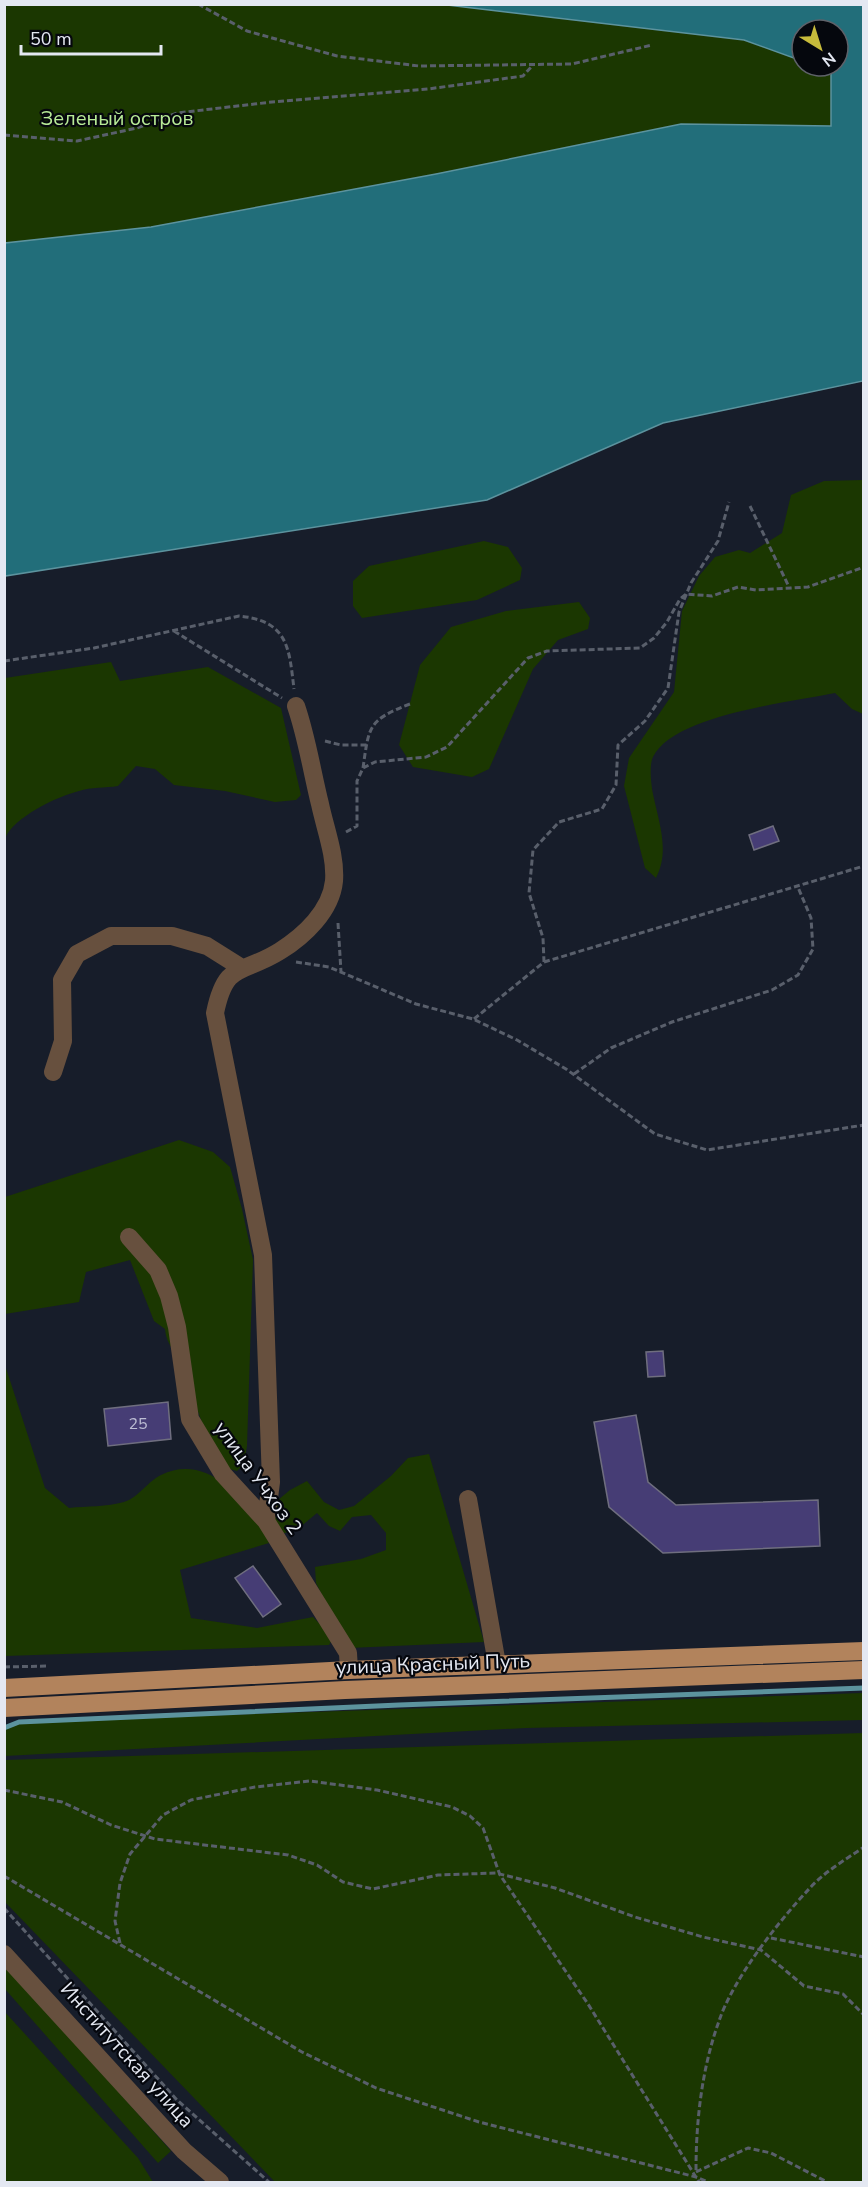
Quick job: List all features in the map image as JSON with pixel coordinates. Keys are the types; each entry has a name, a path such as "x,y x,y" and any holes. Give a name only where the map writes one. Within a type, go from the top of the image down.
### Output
{"main road":[{"name":"улица Красный Путь","path":"4,1688 349,1670 864,1651"},
{"name":"улица Красный Путь","path":"4,1708 345,1690 864,1670"}],"street":[{"path":"266,1521 271,1482 263,1255 215,1013 220,989 229,976 279,952 320,917 334,882 330,849 296,706"},
{"path":"53,1072 63,1041 62,980 77,954 111,936 172,936 207,946 242,968"},
{"name":"улица Учхоз 2","path":"129,1237 158,1270 169,1296 177,1327 190,1419 223,1474 266,1521 348,1653 349,1670"},
{"path":"468,1499 497,1664"},
{"name":"Институтская улица","path":"4,1954 184,2151 214,2180"}],"path":[{"path":"198,4 247,31 337,56 419,66 572,64 652,45"},
{"path":"4,135 77,141 137,128 177,113 272,102 428,89 523,76 532,66"},
{"path":"544,962 543,938 529,893 533,850 559,822 602,809 616,785 618,745 645,721 668,688 679,612 686,594 718,541 729,502"},
{"path":"750,506 790,589"},
{"path":"363,768 375,762 426,758 447,747 528,658 547,651 640,648 654,638 667,622 680,599 686,594 712,596 738,587 790,589 808,587 864,567"},
{"path":"4,661 94,648 239,616 260,618 275,626 289,648 296,706"},
{"path":"174,631 296,706"},
{"path":"330,849 339,836 357,826 357,781 363,768 369,732 375,721 410,704"},
{"path":"302,725 321,740 341,745 367,745"},
{"path":"473,1019 544,962 864,866"},
{"path":"574,1074 611,1048 672,1022 772,990 798,975 813,949 811,918 797,885"},
{"path":"338,922 341,972"},
{"path":"268,957 329,967 416,1004 473,1019 517,1040 574,1074 655,1134 707,1150 864,1125"},
{"path":"120,1943 115,1921 120,1883 130,1854 163,1815 191,1800 255,1787 310,1781 377,1790 452,1807 470,1816 483,1828 500,1875 588,2004 699,2182"},
{"path":"4,1790 62,1802 111,1825 144,1835 219,1848 288,1855 317,1865 343,1882 373,1889 438,1875 496,1873 555,1888 635,1917 703,1937 761,1950 804,1986 843,1994 864,2015"},
{"path":"696,2177 697,2120 719,2021 735,1985 809,1888 864,1847"},
{"path":"4,1876 302,2052 376,2088 479,2122 708,2182"},
{"path":"4,1908 177,2100 269,2182"},
{"path":"771,1938 864,1957"},
{"path":"696,2170 748,2148 771,2153 827,2182"}],"green space":[{"name":"Зеленый остров","path":"447,4 744,40 790,57 790,78 831,78 831,126 681,124 436,174 151,227 5,243 4,5"},
{"path":"863,480 863,714 852,709 835,693 735,713 684,731 665,743 653,757 651,770 652,790 663,847 656,878 645,868 624,786 629,758 674,692 682,611 699,576 715,557 739,550 750,553 782,533 791,495 824,481"},
{"path":"484,541 508,547 522,568 520,580 477,600 362,618 353,606 353,581 369,566"},
{"path":"579,602 590,618 588,629 558,640 533,669 489,769 472,777 413,767 399,745 420,665 451,627 506,611"},
{"path":"111,662 120,681 208,667 281,708 301,795 296,800 275,802 225,791 174,785 155,769 136,766 118,786 79,791 37,809 17,823 5,839 5,678"},
{"path":"179,1140 213,1152 230,1167 253,1260 247,1446 244,1464 237,1471 223,1467 216,1455 180,1362 167,1340 165,1329 154,1321 130,1260 86,1272 79,1302 5,1314 5,1197"},
{"path":"4,1362 45,1488 69,1508 104,1506 124,1502 134,1497 161,1475 179,1469 196,1470 212,1476 240,1498 251,1513 269,1543 180,1570 191,1618 257,1628 313,1617 333,1638 329,1645 5,1656"},
{"path":"429,1454 484,1642 349,1648 316,1583 315,1567 361,1559 386,1550 386,1533 371,1515 352,1517 340,1531 329,1526 317,1513 299,1528 282,1534 266,1510 290,1490 307,1481 324,1502 339,1510 354,1506 391,1476 408,1458"},
{"path":"863,1693 863,1720 526,1728 5,1756 5,1728 23,1722"},
{"path":"863,1733 863,2182 275,2182 5,1902 5,1760"},
{"path":"4,1963 171,2151 158,2163 5,1989"},
{"path":"4,2011 138,2158 153,2182 5,2182"}],"water":[{"path":"447,5 863,5 863,381 663,423 487,500 5,576 5,243 151,227 436,174 681,124 831,126 831,78 850,78 850,18 790,18 790,57 744,40"}],"building":[{"path":"773,826 779,841 754,850 749,835"},
{"path":"663,1351 665,1376 648,1377 646,1352"},
{"path":"168,1402 171,1439 108,1446 104,1409"},
{"path":"636,1415 648,1482 676,1505 818,1500 820,1546 663,1553 609,1507 594,1422"},
{"path":"253,1566 281,1604 263,1617 235,1578"}],"waterway":[{"path":"4,1728 19,1722 864,1688"}]}
